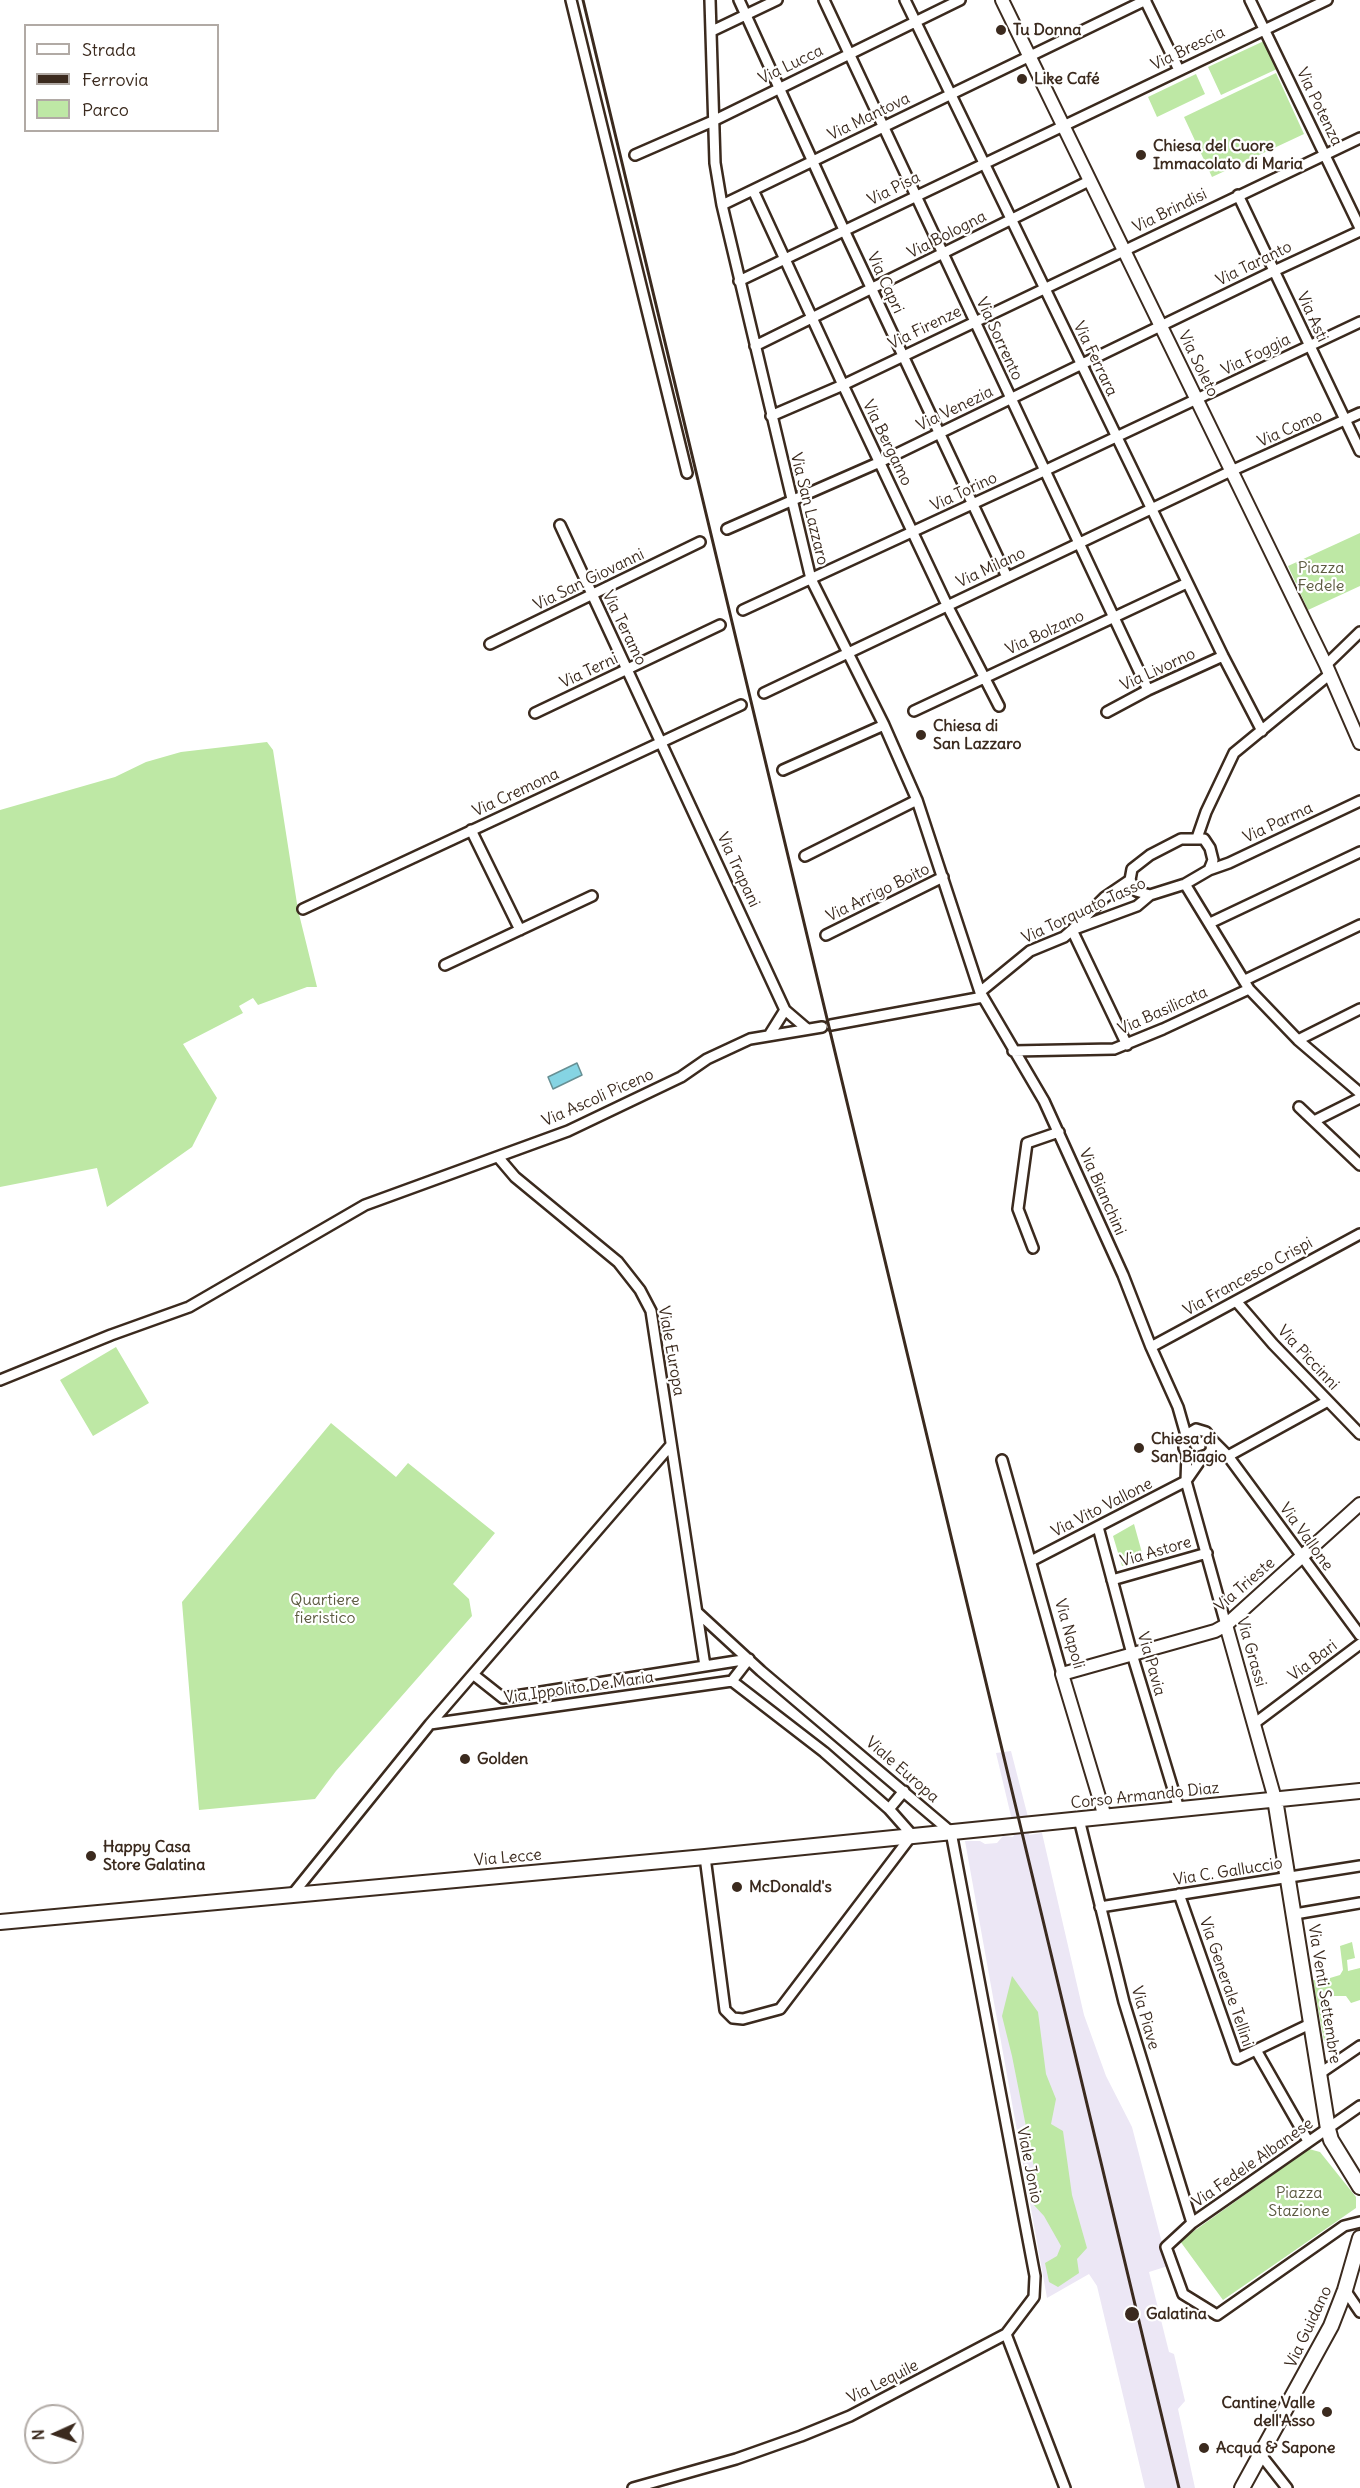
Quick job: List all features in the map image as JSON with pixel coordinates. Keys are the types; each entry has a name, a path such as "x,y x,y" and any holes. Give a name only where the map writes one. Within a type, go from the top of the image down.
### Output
{"main road":[{"name":"Corso Armando Diaz","path":"1019,1825 1360,1791"},
{"name":"Via Venti Settembre","path":"1275,1799 1328,2129 1331,2140 1355,2164 1360,2187"},
{"name":"Via Lecce","path":"0,1922 705,1857 1019,1825"},
{"name":"Via Guidano","path":"1242,2488 1315,2358 1345,2290 1359,2243"}],"street":[{"path":"571,0 687,473"},
{"name":"Via San Lazzaro","path":"710,0 715,163 722,205 811,579 884,724 917,800 982,994"},
{"name":"Via Capri","path":"739,0 1007,577"},
{"path":"712,31 777,0"},
{"name":"Via Sorrento","path":"824,0 1148,690"},
{"name":"Via Ferrara","path":"905,0 1187,583 1262,730"},
{"name":"Via Lucca","path":"635,155 713,121 960,0"},
{"name":"Via Soleto","path":"1002,0 1328,669 1360,743"},
{"path":"1146,0 1179,70"},
{"name":"Via Mantova","path":"722,205 1146,0"},
{"name":"Via Potenza","path":"1250,0 1360,230"},
{"name":"Via Brescia","path":"1062,126 1327,0"},
{"name":"Via Pisa","path":"739,281 1062,126"},
{"name":"Via Brindisi","path":"1124,250 1360,138"},
{"name":"Via Bologna","path":"754,346 1089,182"},
{"name":"Via Bergamo","path":"753,190 843,385 999,706"},
{"name":"Via Asti","path":"1238,195 1360,451"},
{"name":"Via Taranto","path":"1161,326 1360,230"},
{"name":"Via Firenze","path":"771,416 843,385 1124,250"},
{"name":"Via Foggia","path":"1197,400 1360,322"},
{"name":"Via Venezia","path":"727,529 880,462 1161,326"},
{"name":"Via Torino","path":"743,610 1197,400"},
{"name":"Via Como","path":"1231,471 1360,413"},
{"name":"Via Milano","path":"764,693 1231,471"},
{"name":"Via Teramo","path":"560,525 662,743"},
{"name":"Via San Giovanni","path":"490,644 700,542"},
{"name":"Via Bolzano","path":"914,711 1187,583"},
{"name":"Via Terni","path":"535,713 720,625"},
{"path":"1197,838 1234,753 1328,669 1360,632"},
{"name":"Via Livorno","path":"1107,712 1148,690 1223,656"},
{"name":"Via Cremona","path":"303,909 741,705"},
{"path":"783,770 884,724"},
{"name":"Via Trapani","path":"662,743 785,1010 806,1028"},
{"path":"805,856 917,800"},
{"name":"Via Parma","path":"1209,870 1360,801"},
{"path":"471,830 520,930"},
{"path":"1150,896 1136,891 1130,880 1132,869 1150,855 1181,839 1204,839 1210,848 1213,860 1209,870"},
{"path":"1210,923 1360,852"},
{"name":"Via Torquato Tasso","path":"827,1026 982,994 1029,951 1064,937 1072,930 1137,906 1150,896 1185,884 1209,870"},
{"name":"Via Arrigo Boito","path":"826,935 943,878"},
{"path":"1127,1045 1072,930 1105,897 1130,880"},
{"path":"1185,884 1247,984 1298,1040 1360,1094"},
{"path":"445,965 592,896"},
{"name":"Via Basilicata","path":"1014,1051 1114,1049 1127,1045 1360,925"},
{"name":"Via Bianchini","path":"982,994 1044,1101 1059,1132 1123,1275 1151,1347 1178,1407"},
{"path":"1298,1040 1360,1009"},
{"path":"770,1034 785,1010"},
{"name":"Via Ascoli Piceno","path":"0,1380 111,1335 189,1307 365,1205 568,1131 681,1077 722,1052 750,1039 827,1026"},
{"path":"1314,1121 1360,1098"},
{"path":"1299,1107 1360,1165"},
{"path":"1033,1248 1018,1209 1027,1143 1059,1132"},
{"name":"Viale Europa","path":"498,1157 515,1177 618,1262 640,1290 651,1311 705,1666"},
{"name":"Via Francesco Crispi","path":"1151,1347 1360,1234"},
{"name":"Via Piccinni","path":"1236,1301 1360,1434"},
{"path":"1188,1454 1192,1457 1228,1456 1328,1401"},
{"path":"1178,1407 1206,1432 1213,1446 1186,1481"},
{"path":"1178,1407 1188,1454 1186,1481"},
{"path":"1186,1436 1196,1429 1202,1430"},
{"name":"Via Vallone","path":"1212,1440 1228,1456 1360,1635"},
{"path":"292,1895 430,1724 671,1445"},
{"name":"Via Napoli","path":"1002,1461 1105,1817"},
{"name":"Via Vito Vallone","path":"1031,1561 1186,1481"},
{"name":"Via Grassi","path":"1186,1481 1275,1799"},
{"name":"Via Trieste","path":"1062,1674 1215,1631 1226,1625 1360,1504"},
{"name":"Via Pavia","path":"1098,1527 1132,1654 1179,1809"},
{"name":"Via Astore","path":"1112,1580 1207,1553"},
{"name":"Viale Europa","path":"698,1613 951,1832"},
{"name":"Via Bari","path":"1255,1723 1360,1644"},
{"path":"705,1857 725,2010 733,2018 742,2019 780,2009 912,1835 889,1809 805,1737 732,1681 749,1659"},
{"name":"Via Ippolito De Maria","path":"474,1675 503,1698 749,1659"},
{"name":"Via Ippolito De Maria","path":"430,1724 732,1681"},
{"path":"503,1698 504,1714"},
{"path":"889,1809 904,1791"},
{"name":"Via Piave","path":"1079,1819 1124,2002 1192,2223"},
{"name":"Viale Jonio","path":"951,1832 1035,2276 1034,2297 1006,2334"},
{"name":"Via C. Galluccio","path":"1100,1907 1360,1866"},
{"name":"Via Generale Tellini","path":"1179,1894 1237,2059 1257,2050"},
{"path":"1295,1914 1360,1903"},
{"path":"1308,2141 1257,2050 1312,2023"},
{"path":"1319,2073 1360,2046"},
{"name":"Via Fedele Albanese","path":"1360,2106 1192,2223 1166,2247 1184,2294 1217,2315 1344,2226 1360,2222"},
{"path":"1345,2290 1360,2312"},
{"path":"1006,2334 1065,2488"},
{"name":"Via Lequile","path":"633,2488 681,2476 770,2447 860,2411 1006,2334"},
{"path":"1261,2455 1287,2488"}],"shaded area":[{"path":"1011,1751 1028,1817 1025,1818 1029,1835 1042,1833 1084,2015 1106,2076 1132,2127 1168,2266 1149,2272 1169,2352 1174,2354 1185,2401 1178,2409 1195,2488 1145,2488 1097,2286 1089,2274 1047,2298 965,1841 997,1843 1003,1836 1013,1837 1015,1833 996,1753"}],"green space":[{"path":"1264,41 1277,69 1221,95 1208,67"},
{"path":"1276,73 1304,134 1212,177 1184,117"},
{"path":"1196,74 1205,94 1157,117 1148,97"},
{"name":"Piazza Fedele","path":"1360,533 1360,586 1308,610 1288,566"},
{"path":"267,742 273,750 298,910 317,987 307,987 258,1005 253,998 239,1006 243,1013 183,1044 217,1098 192,1147 107,1207 97,1168 0,1187 0,810 115,777 146,762 181,752"},
{"path":"116,1347 149,1403 93,1436 60,1380"},
{"name":"Quartiere fieristico","path":"331,1423 396,1477 408,1463 495,1533 453,1584 469,1599 472,1616 336,1771 315,1799 199,1810 182,1602"},
{"path":"1134,1524 1144,1560 1122,1566 1113,1536"},
{"path":"1352,1942 1355,1958 1347,1960 1348,1971 1360,1968 1360,2000 1351,2003 1346,1996 1326,1996 1331,2039 1324,2041 1313,1980 1320,1981 1340,1975 1343,1970 1340,1946"},
{"path":"1012,1976 1038,2012 1046,2074 1056,2099 1051,2124 1063,2131 1072,2195 1087,2248 1077,2259 1079,2273 1058,2287 1049,2282 1045,2263 1057,2256 1061,2246 1044,2216 1033,2204 1036,2191 1035,2172 1002,2016"},
{"name":"Piazza Stazione","path":"1309,2149 1320,2152 1356,2197 1356,2208 1223,2300 1180,2241"}],"water":[{"path":"577,1063 582,1075 553,1089 548,1077"}],"railway":[{"path":"583,0 1179,2488"}],"place":[{"name":"Tu Donna","path":"1001,30"},
{"name":"Like Café","path":"1022,79"},
{"name":"Chiesa del Cuore Immacolato di Maria","path":"1141,155"},
{"name":"Chiesa di San Lazzaro","path":"921,735"},
{"name":"Chiesa di San Biagio","path":"1139,1448"},
{"name":"Golden","path":"465,1759"},
{"name":"Happy Casa Store Galatina","path":"91,1856"},
{"name":"McDonald's","path":"737,1887"},
{"name":"Galatina","path":"1132,2314"},
{"name":"Cantine Valle dell'Asso","path":"1327,2412"},
{"name":"Acqua & Sapone","path":"1204,2448"}]}
